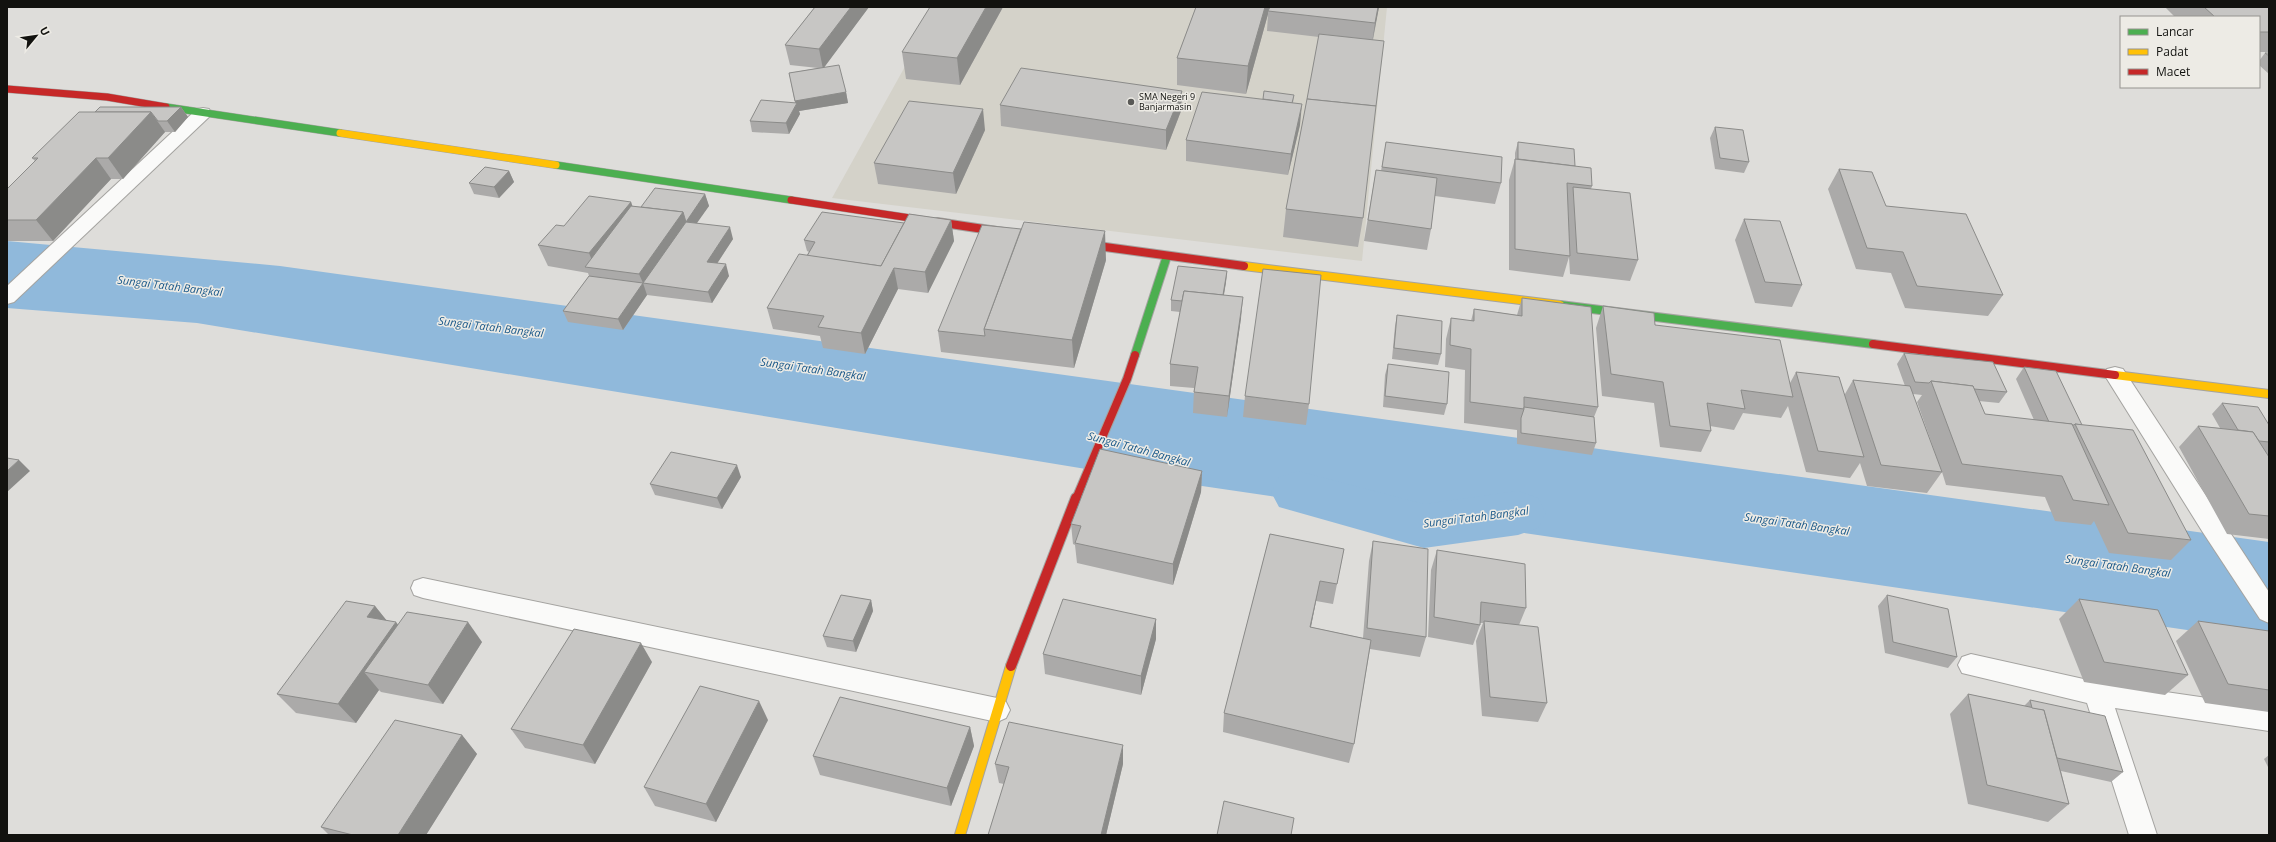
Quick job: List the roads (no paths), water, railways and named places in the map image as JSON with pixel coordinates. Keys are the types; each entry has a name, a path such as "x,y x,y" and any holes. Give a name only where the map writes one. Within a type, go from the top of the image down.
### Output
{"street":[{"path":"7,89 107,97 203,113 1018,234"},
{"path":"7,297 203,113"},
{"path":"1065,241 1167,256 2269,394"},
{"path":"960,835 1010,668 1081,486 1127,379 1167,256"},
{"path":"2115,374 2210,524 2269,612"},
{"path":"423,588 997,710"},
{"path":"1971,665 2097,694 2269,719"},
{"path":"2097,694 2143,835"}],"water":[{"path":"7,241 280,266 2269,542 2269,642 1086,469 197,323 7,308"}],"waterway":[{"name":"Sungai Tatah Bangkal","path":"1298,492 1424,526 1518,513"}],"place":[{"name":"SMA Negeri 9 Banjarmasin","path":"1131,102"}]}
